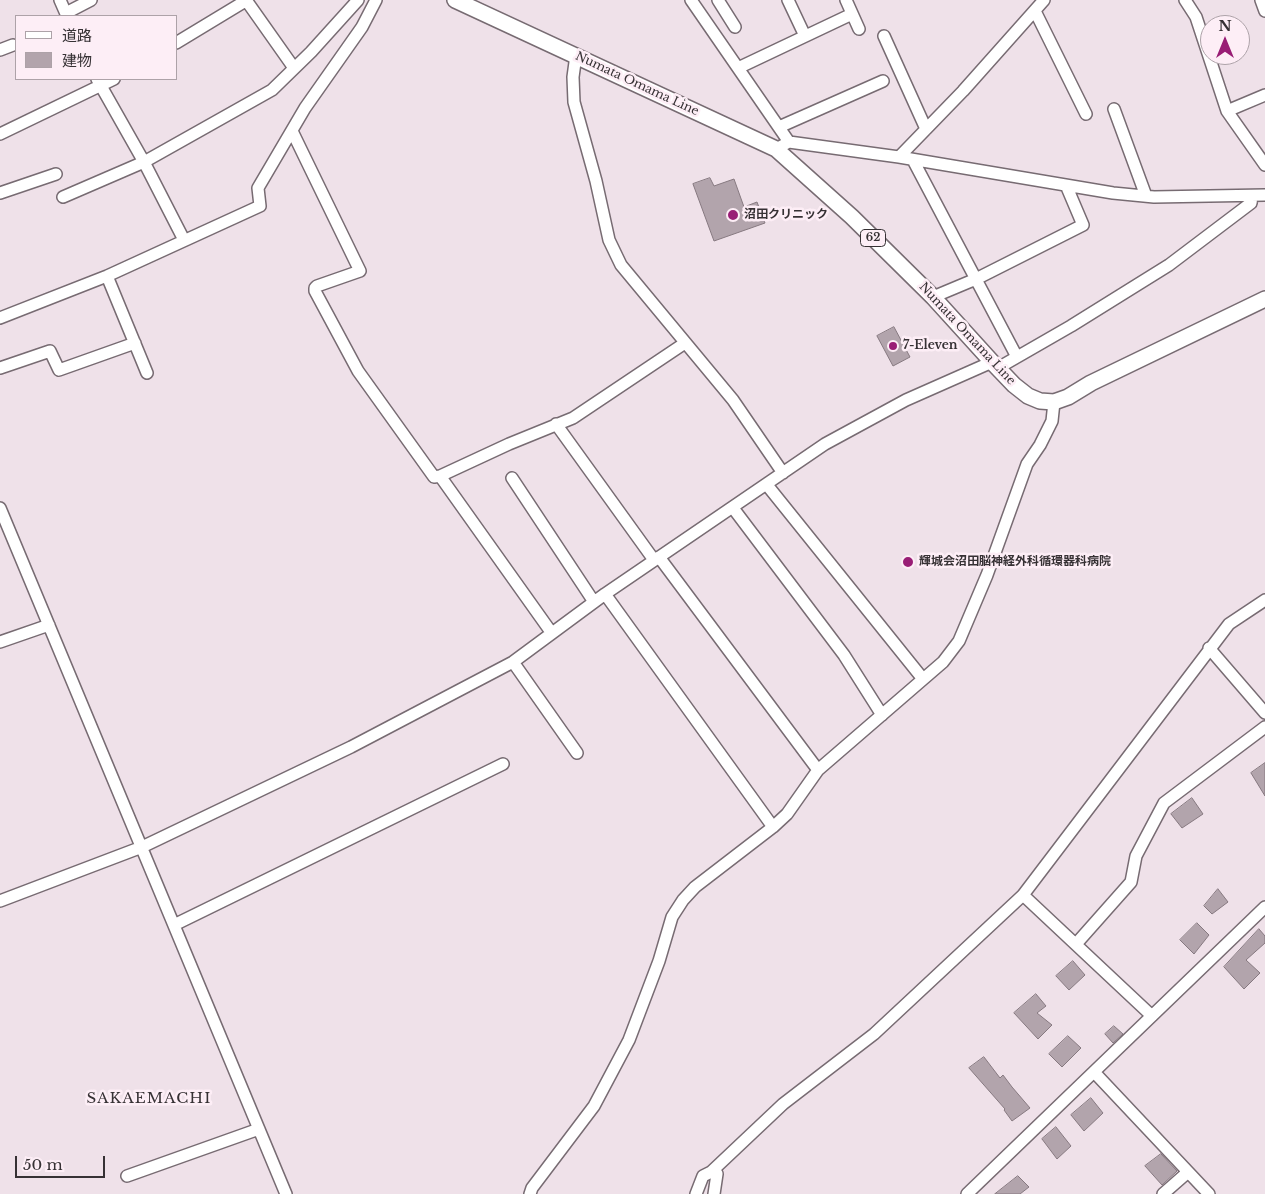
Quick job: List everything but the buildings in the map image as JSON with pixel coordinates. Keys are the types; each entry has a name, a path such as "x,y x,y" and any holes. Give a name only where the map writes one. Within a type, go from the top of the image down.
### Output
{"main road":[{"name":"Numata Omama Line","path":"456,0 783,146 933,297 995,365 1028,396 1040,401 1054,402"},
{"path":"1054,402 1265,299"}],"street":[{"path":"60,0 66,15 91,0"},
{"path":"178,42 246,0 294,68"},
{"path":"63,197 144,162 272,90 358,0"},
{"path":"0,318 107,276 260,206 258,188 305,108 362,27 376,0"},
{"path":"691,0 779,127 783,146 899,157 1066,185 1146,196 1265,195"},
{"path":"718,0 735,27"},
{"path":"788,0 805,36"},
{"path":"846,0 859,29"},
{"path":"899,157 1044,0"},
{"path":"1185,0 1196,17 1227,111 1265,165"},
{"path":"1261,0 1265,11"},
{"path":"1035,11 1086,114"},
{"path":"738,68 852,14"},
{"path":"884,36 926,129"},
{"path":"0,50 13,45"},
{"path":"576,55 573,77 574,102 596,181 609,240 621,265 733,400 783,473"},
{"path":"779,127 883,81"},
{"path":"0,134 99,82 144,162 184,240"},
{"path":"1227,111 1265,95"},
{"path":"1114,110 1146,196"},
{"path":"292,131 360,271 318,286 315,288 315,291 358,371 434,477 573,418 685,344"},
{"path":"913,160 1017,357"},
{"path":"0,193 56,174"},
{"path":"933,297 976,279 1083,225 1066,185"},
{"path":"0,901 142,846 351,748 513,662 605,594 826,444 906,400 1017,357 1080,321 1169,265 1251,203 1252,196"},
{"path":"107,276 146,373"},
{"path":"0,368 50,351 59,370 134,344"},
{"path":"530,1194 532,1188 594,1106 629,1040 660,961 672,917 683,900 695,887 787,814 818,770 943,662 959,641 987,575 1027,464 1040,446 1052,421 1054,402"},
{"path":"556,424 818,770"},
{"path":"440,476 552,632"},
{"path":"512,478 594,602"},
{"path":"767,484 923,679"},
{"path":"0,508 286,1194"},
{"path":"732,508 844,655 882,715"},
{"path":"605,594 773,827"},
{"path":"696,1194 703,1176 711,1172 783,1104 874,1034 1023,895 1209,648 1229,624 1265,600"},
{"path":"0,642 49,625"},
{"path":"1209,648 1265,713"},
{"path":"513,662 577,753"},
{"path":"1076,944 1131,882 1136,856 1164,803 1265,727"},
{"path":"174,924 503,764"},
{"path":"1023,895 1152,1016"},
{"path":"967,1194 1265,907"},
{"path":"1094,1072 1209,1194"},
{"path":"126,1176 259,1128"},
{"path":"711,1172 717,1174 714,1194"},
{"path":"1163,1194 1188,1172"}],"place":[{"name":"沼田クリニック","path":"733,215"},
{"name":"7-Eleven","path":"893,346"},
{"name":"輝城会沼田脳神経外科循環器科病院","path":"908,562"}],"district":[{"name":"SAKAEMACHI","path":"149,1099"}]}
